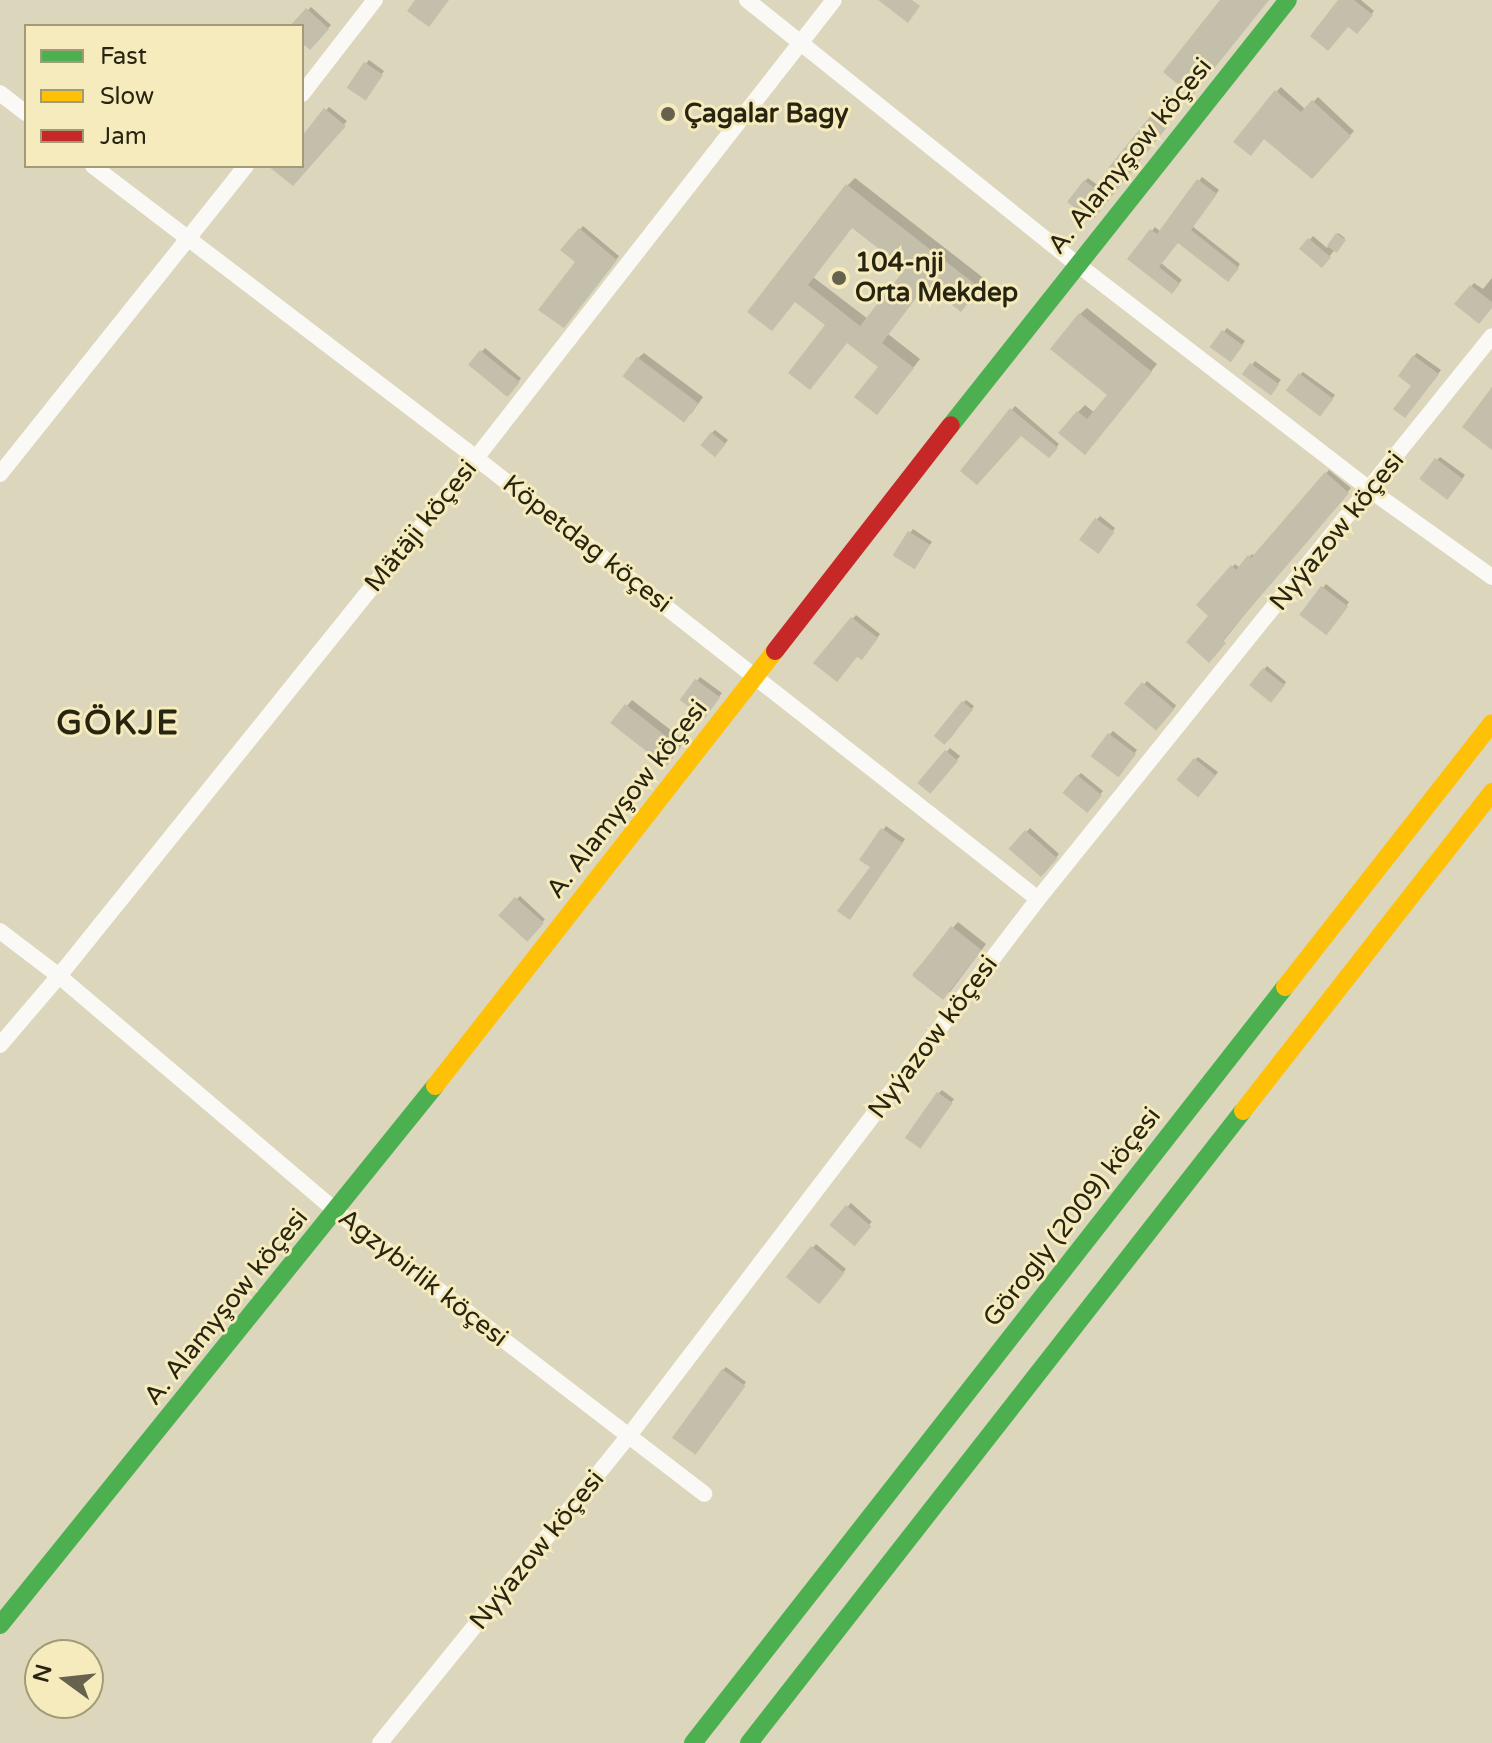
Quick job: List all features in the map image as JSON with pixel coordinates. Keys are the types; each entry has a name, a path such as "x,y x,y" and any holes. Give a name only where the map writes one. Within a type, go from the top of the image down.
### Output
{"main road":[{"name":"A. Alamyşow köçesi","path":"0,1625 337,1212 1077,264 1288,0"},
{"name":"Görogly (2009) köçesi","path":"693,1743 1492,723"},
{"path":"749,1743 1492,792"}],"street":[{"path":"304,91 375,0"},
{"path":"747,0 1077,264 1370,490 1492,577"},
{"name":"Mätäji köçesi","path":"0,1045 476,458 834,0"},
{"path":"0,93 24,111"},
{"name":"Köpetdag köçesi","path":"96,168 476,458 1038,899"},
{"path":"0,474 244,168"},
{"name":"Nyýazow köçesi","path":"380,1743 628,1437 1038,899 1492,336"},
{"name":"Agzybirlik köçesi","path":"0,931 59,976 337,1212 704,1494"}],"building":[{"path":"415,0 449,0 429,27 407,11"},
{"path":"878,0 912,0 920,6 908,23"},
{"path":"1220,0 1269,0 1192,96 1163,72"},
{"path":"1338,0 1354,0 1373,15 1357,34 1348,27 1328,51 1310,36"},
{"path":"306,8 329,29 310,50 304,45 304,24 292,24"},
{"path":"364,62 383,75 366,101 347,88"},
{"path":"1275,90 1301,112 1312,100 1351,136 1312,179 1264,139 1251,156 1233,142"},
{"path":"324,108 346,126 293,186 270,168 304,168 304,133"},
{"path":"1152,114 1168,126 1092,221 1067,202 1084,180 1100,192 1117,174 1109,167"},
{"path":"1197,179 1217,194 1191,230 1239,268 1228,282 1178,243 1159,267 1180,284 1172,294 1127,259 1150,229 1157,234"},
{"path":"846,184 980,288 961,312 926,285 882,343 914,368 877,415 854,397 878,367 847,343 810,390 788,373 825,325 795,302 772,331 747,312","holes":["852,228 905,269 860,326 808,285"]},
{"path":"579,228 617,260 564,328 538,310 575,262 560,250"},
{"path":"1336,233 1346,240 1337,253 1327,246"},
{"path":"1308,238 1331,257 1322,268 1299,249"},
{"path":"1470,285 1492,302 1492,308 1479,324 1454,304"},
{"path":"1079,313 1152,372 1085,455 1058,433 1077,411 1087,419 1107,395 1050,349"},
{"path":"1222,330 1243,345 1231,362 1210,347"},
{"path":"480,350 520,382 508,397 468,365"},
{"path":"1413,355 1439,374 1405,418 1393,409 1411,386 1398,376"},
{"path":"637,357 698,403 684,423 623,376"},
{"path":"1250,363 1279,384 1271,395 1242,374"},
{"path":"1299,373 1333,399 1320,416 1286,391"},
{"path":"1492,387 1492,450 1462,427"},
{"path":"1010,408 1058,448 1049,458 1021,436 977,485 960,471"},
{"path":"711,432 726,444 715,457 700,445"},
{"path":"1435,458 1463,479 1447,500 1419,479"},
{"path":"1325,472 1349,493 1223,640 1226,643 1209,663 1186,642 1208,616 1196,605 1231,565 1236,570 1248,555 1251,558"},
{"path":"1095,518 1114,532 1099,554 1079,540"},
{"path":"908,531 930,545 915,569 893,556"},
{"path":"1321,586 1348,606 1326,635 1299,615"},
{"path":"851,617 878,638 862,660 857,657 837,682 813,663"},
{"path":"1263,668 1285,686 1271,703 1249,685"},
{"path":"695,679 720,697 705,718 680,700"},
{"path":"1142,682 1174,709 1156,730 1124,703"},
{"path":"962,701 973,710 945,745 934,736"},
{"path":"625,704 681,748 666,767 610,723"},
{"path":"1108,733 1136,754 1118,777 1091,756"},
{"path":"945,750 958,761 930,794 917,783"},
{"path":"1194,758 1216,776 1198,797 1176,780"},
{"path":"1077,775 1102,795 1087,813 1063,793"},
{"path":"881,828 903,843 850,920 837,911 870,867 859,860"},
{"path":"1025,830 1057,858 1041,877 1009,849"},
{"path":"515,897 544,923 527,942 498,916"},
{"path":"951,926 982,950 943,1000 912,976"},
{"path":"937,1092 953,1103 920,1149 905,1138"},
{"path":"846,1205 871,1226 855,1246 829,1225"},
{"path":"811,1246 844,1273 819,1304 786,1277"},
{"path":"722,1369 745,1386 695,1455 672,1438"}],"traffic: fast":[{"path":"951,425 1288,0"},
{"path":"693,1743 1285,987"},
{"path":"0,1625 435,1086"},
{"path":"749,1743 1243,1111"}],"traffic: slow":[{"path":"435,1086 775,651"},
{"path":"1285,987 1492,723"},
{"path":"1243,1111 1492,792"}],"traffic: jam":[{"path":"775,651 951,425"}],"place":[{"name":"Çagalar Bagy","path":"668,114"},
{"name":"104-nji Orta Mekdep","path":"839,278"}],"district":[{"name":"GÖKJE","path":"118,724"}]}
